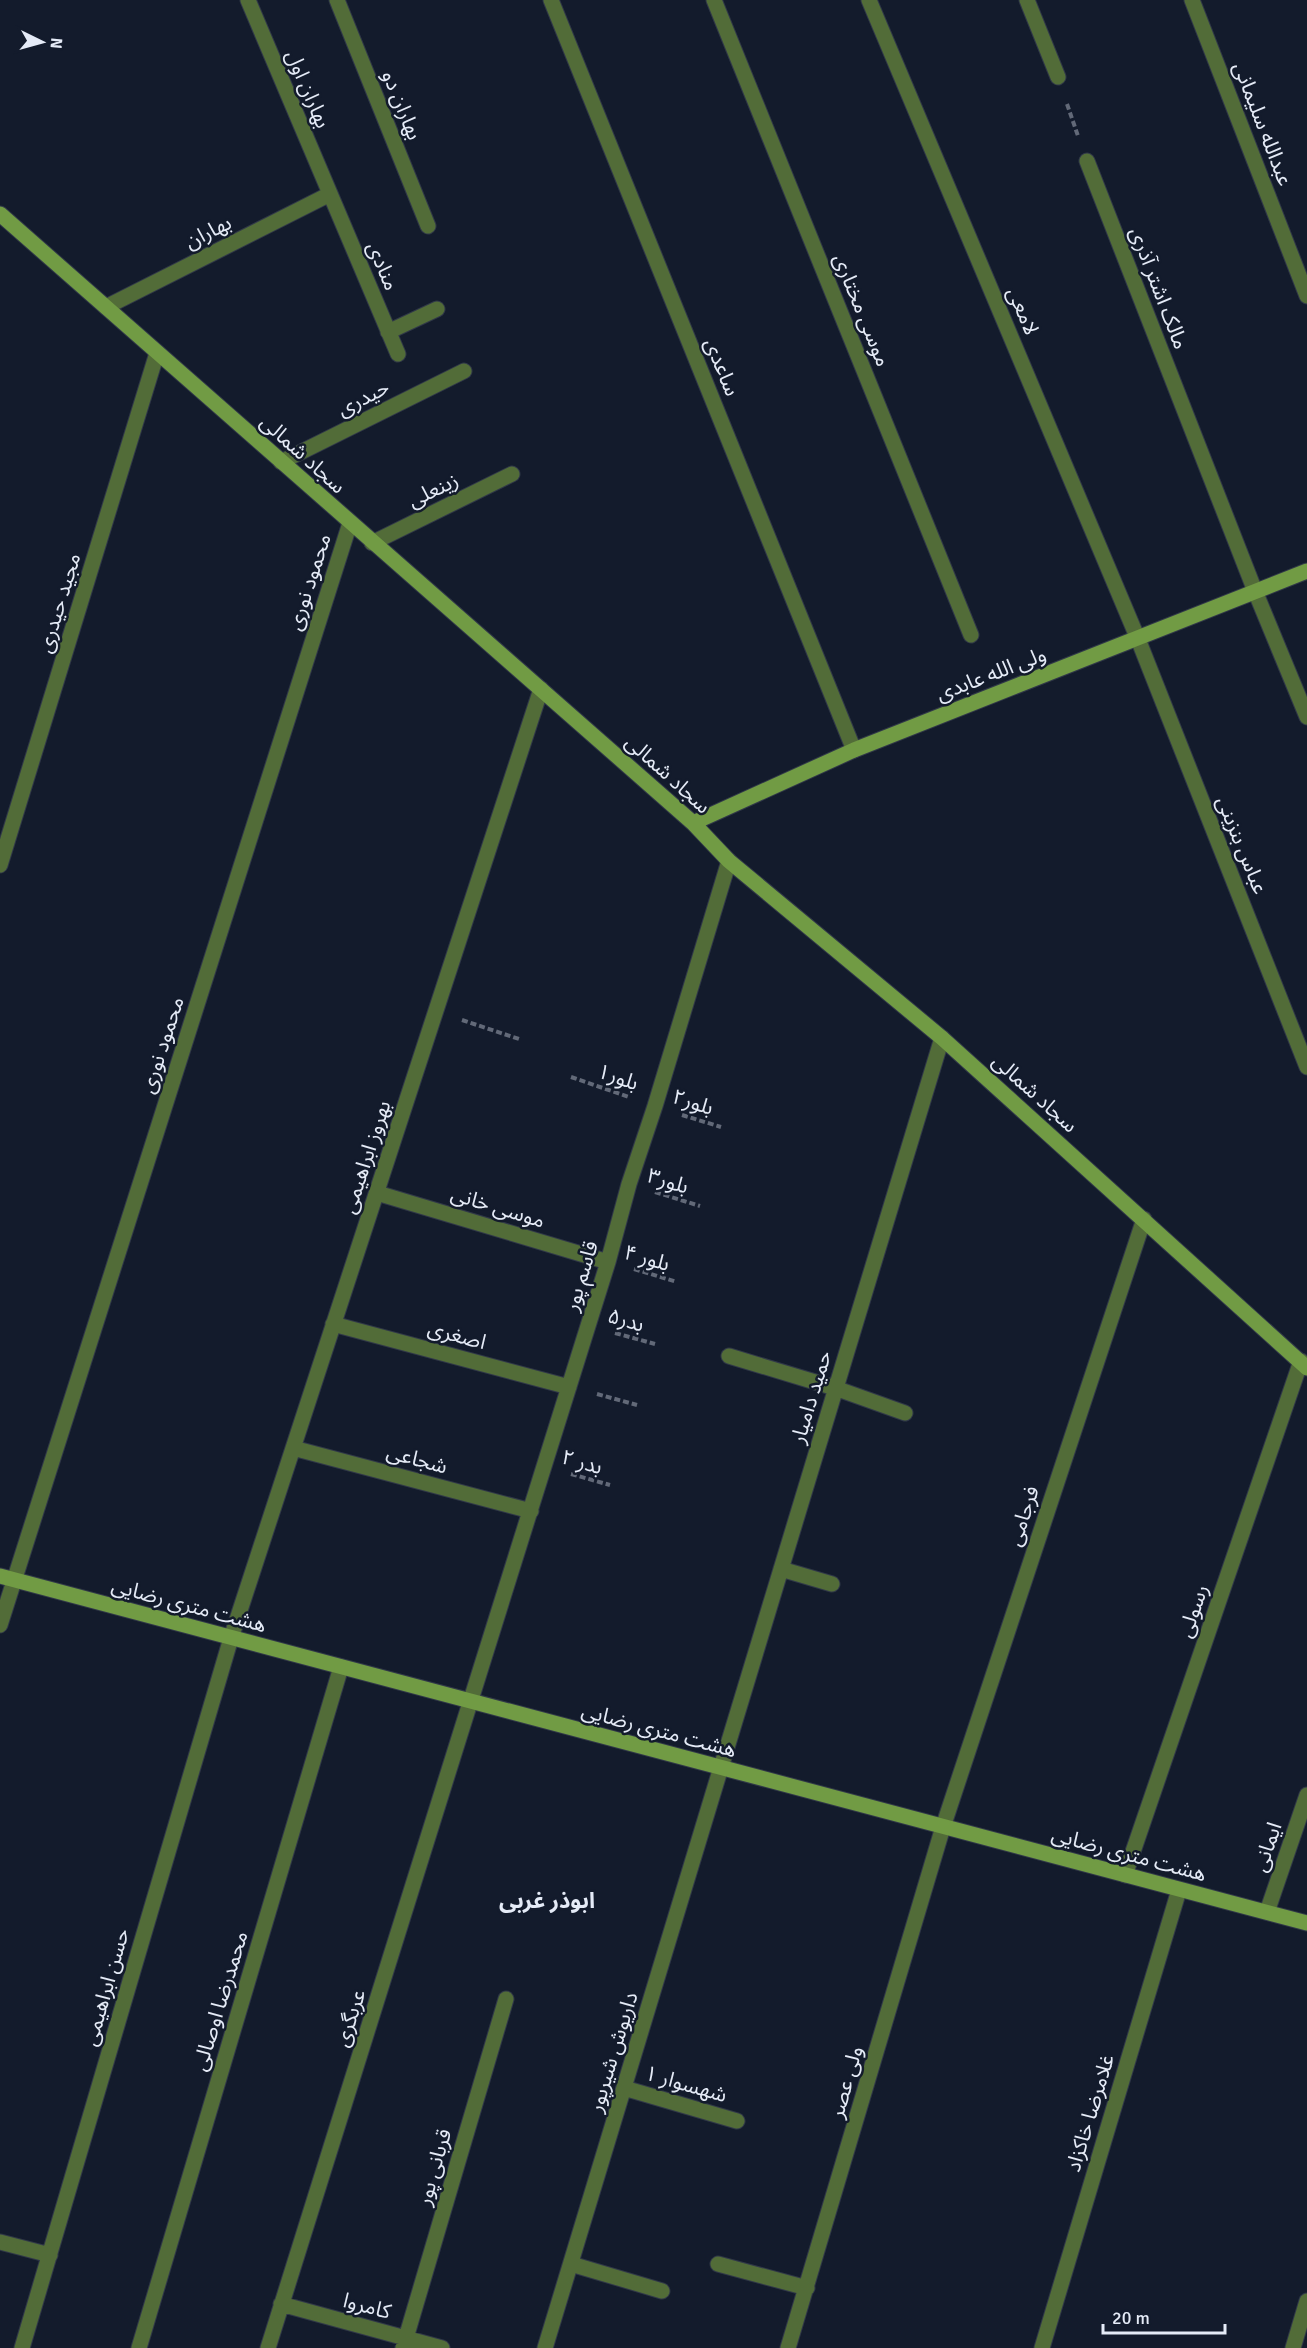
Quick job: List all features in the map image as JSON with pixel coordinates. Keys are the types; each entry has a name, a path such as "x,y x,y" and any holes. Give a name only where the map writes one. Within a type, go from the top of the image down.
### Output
{"street":[{"name":"بهاران اول","path":"248,0 330,194"},
{"name":"بهاران دو","path":"337,0 428,226"},
{"name":"ساعدی","path":"551,0 854,750"},
{"name":"موسی مختاری","path":"714,0 971,635"},
{"name":"لامعی","path":"869,0 1138,639"},
{"path":"1027,0 1058,78"},
{"name":"عبدالله سلیمانی","path":"1192,0 1307,296"},
{"name":"مالک اشتر آذری","path":"1087,161 1255,591 1307,717"},
{"name":"بهاران","path":"106,307 330,194"},
{"name":"منادی","path":"330,194 398,354"},
{"name":"سجاد شمالی","path":"0,214 693,823 729,861 942,1038 1304,1365"},
{"path":"388,332 437,309"},
{"name":"مجید حیدری","path":"0,865 158,353"},
{"name":"حیدری","path":"281,462 464,371"},
{"name":"زینعلی","path":"372,543 512,474"},
{"name":"محمود نوری","path":"0,1625 7,1578 350,523"},
{"name":"ولی الله عابدی","path":"693,823 854,750 1307,571"},
{"name":"عباس بنزینی","path":"1138,639 1307,1067"},
{"name":"بهروز ابراهیمی","path":"231,1638 541,690"},
{"name":"قاسم پور","path":"472,1702 608,1262 628,1184 655,1106 729,861"},
{"name":"حمید دامیار","path":"720,1768 942,1038"},
{"name":"موسی خانی","path":"377,1193 608,1262"},
{"name":"فرجامی","path":"943,1827 1144,1219"},
{"name":"اصغری","path":"333,1324 569,1387"},
{"path":"729,1356 835,1388 905,1413"},
{"name":"رسولی","path":"1125,1875 1304,1365"},
{"name":"شجاعی","path":"293,1448 531,1511"},
{"path":"781,1569 832,1584"},
{"name":"هشت متری رضایی","path":"7,1578 1307,1923"},
{"name":"حسن ابراهیمی","path":"22,2348 231,1638"},
{"name":"محمدرضا اوصالی","path":"139,2348 341,1667"},
{"name":"عربگری","path":"268,2348 472,1702"},
{"name":"داریوش شیرپور","path":"545,2348 720,1768"},
{"name":"ایمانی","path":"1267,1912 1307,1795"},
{"name":"ولی عصر","path":"788,2348 943,1827"},
{"name":"غلامرضا خاکزاد","path":"1042,2348 1179,1890"},
{"name":"قربانی پور","path":"404,2343 506,1998"},
{"name":"شهسوار ۱","path":"624,2088 737,2121"},
{"path":"0,2242 50,2255"},
{"path":"571,2264 662,2291"},
{"path":"718,2264 807,2288"},
{"path":"1293,2348 1307,2301"},
{"name":"کامروا","path":"281,2304 404,2343 441,2348"}],"path":[{"path":"1058,78 1087,161"},
{"path":"436,1011 519,1039"},
{"name":"بلور۱","path":"571,1077 655,1106"},
{"name":"بلور۲","path":"655,1106 721,1127"},
{"name":"بلور۳","path":"628,1184 700,1206"},
{"name":"بلور ۴","path":"608,1262 676,1282"},
{"name":"بدر۵","path":"588,1325 655,1344"},
{"path":"569,1387 637,1405"},
{"name":"بدر ۲","path":"545,1466 610,1485"}],"district":[{"name":"ابوذر غربی","path":"547,1900"}]}
